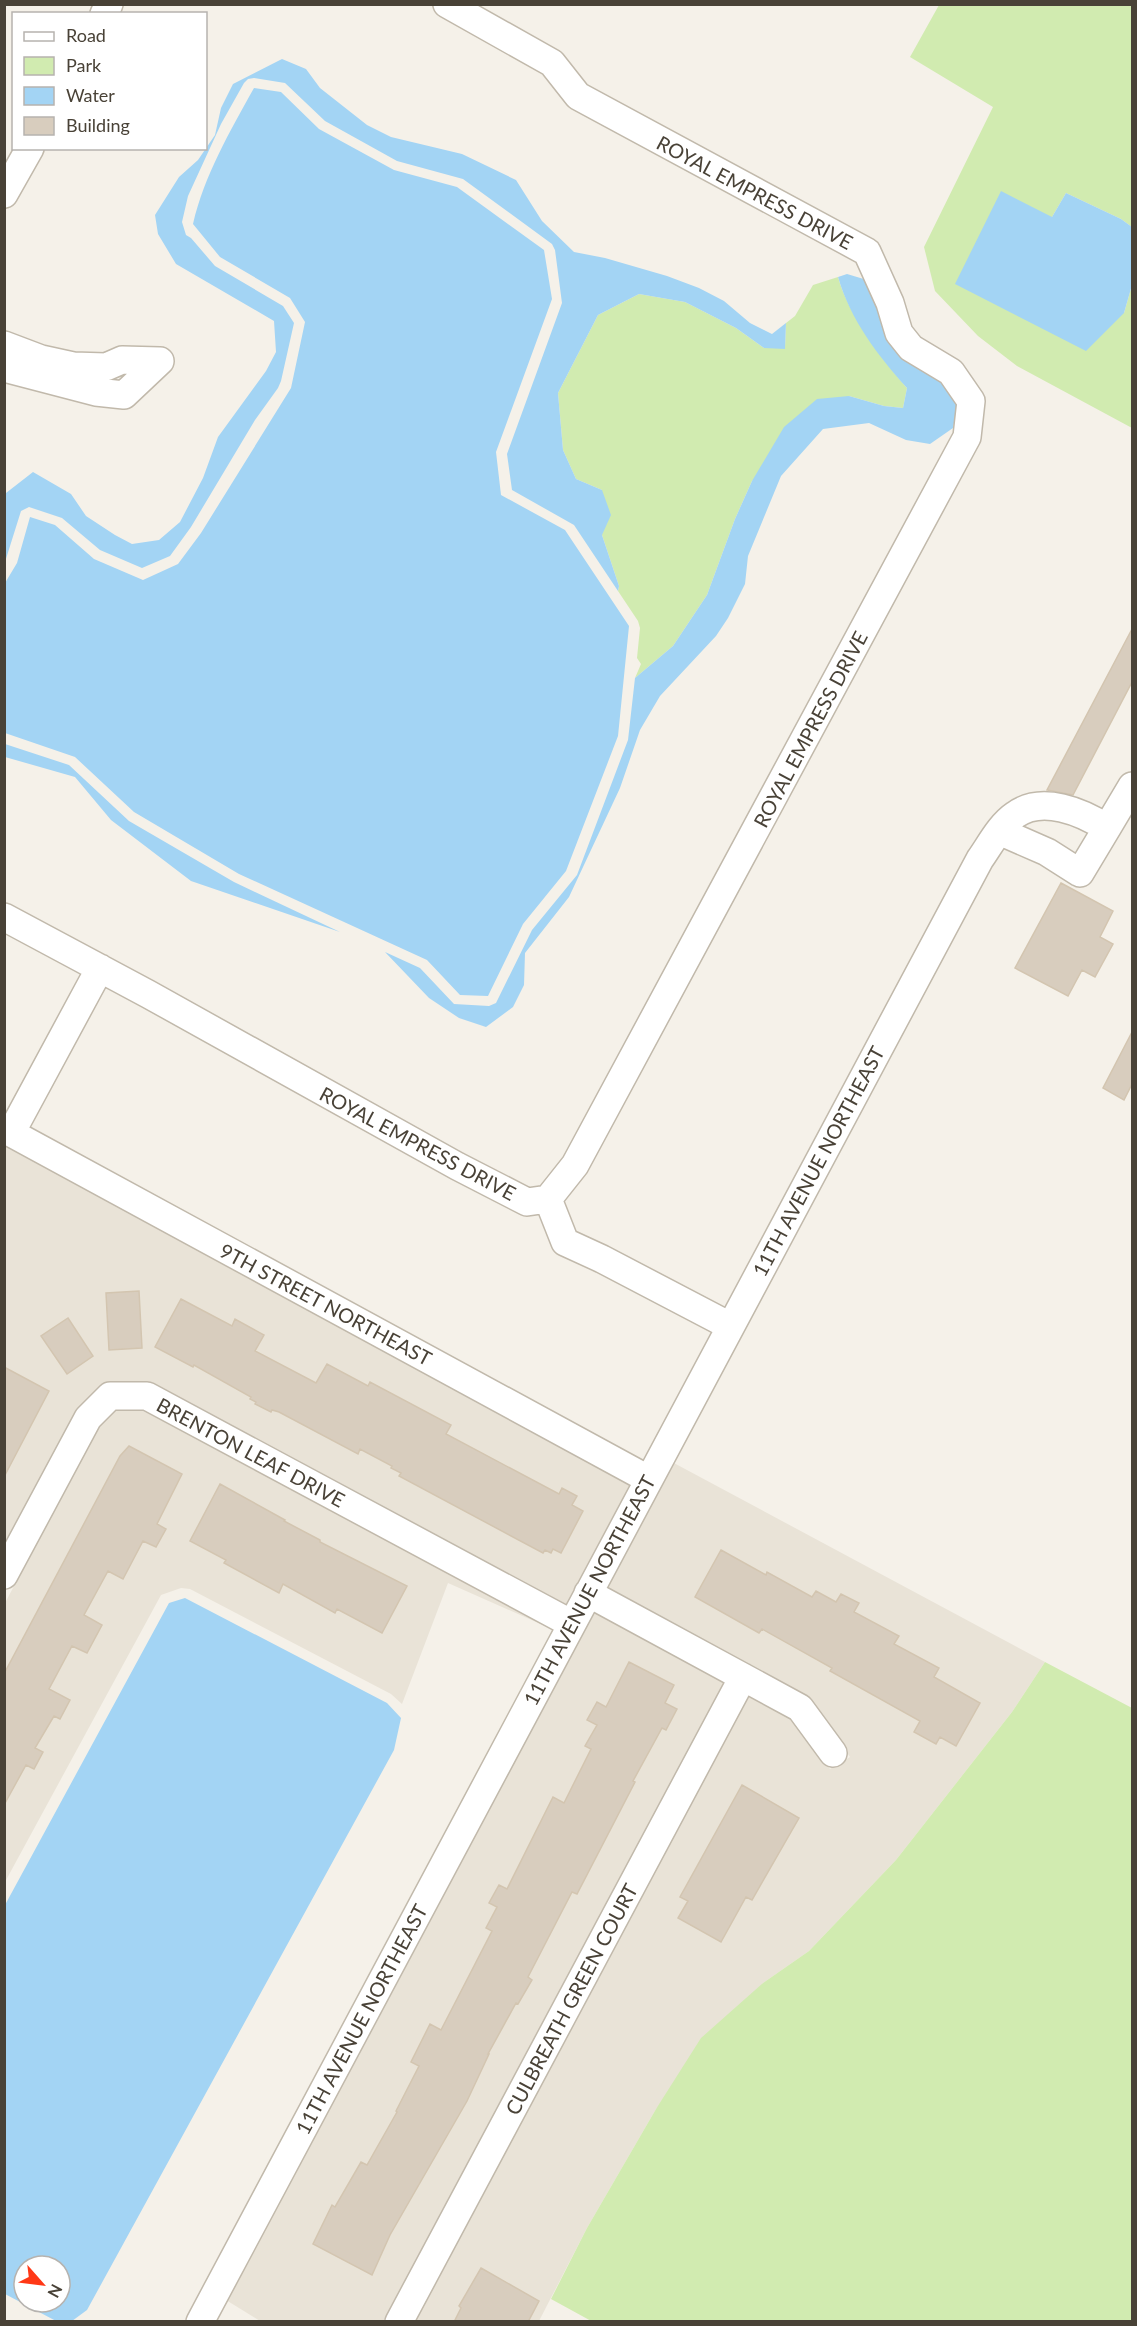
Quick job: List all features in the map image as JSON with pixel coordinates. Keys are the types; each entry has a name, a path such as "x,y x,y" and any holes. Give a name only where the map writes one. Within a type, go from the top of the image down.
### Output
{"street":[{"name":"ROYAL EMPRESS DRIVE","path":"4,916 487,1182 527,1202 548,1199 575,1165 962,448 967,437 971,401 951,372 912,348 899,333 890,303 867,252 578,96 552,63 447,4"},
{"path":"4,194 29,150"},
{"path":"4,345 41,359 73,366 106,367 122,360 160,361 124,395 96,392 4,368"},
{"path":"999,831 1047,852 1080,873 1132,786"},
{"name":"11TH AVENUE NORTHEAST","path":"200,2322 980,859 999,831 1014,815 1037,805 1089,816 1107,828"},
{"path":"8,1131 100,968"},
{"name":"9TH STREET NORTHEAST","path":"8,1131 648,1479"},
{"path":"548,1199 566,1242 730,1326"},
{"name":"BRENTON LEAF DRIVE","path":"4,1575 88,1418 110,1396 147,1396 572,1624"},
{"path":"588,1593 800,1708 833,1753"},
{"name":"CULBREATH GREEN COURT","path":"399,2322 743,1677"}],"shaded area":[{"path":"4,1143 631,1483 566,1607 109,1384 5,1547"},
{"path":"116,1408 145,1408 555,1628 554,1630 448,1583 402,1704 391,1694 190,1589 181,1588 161,1595 5,1882 5,1603 99,1426"},
{"path":"672,1462 1045,1662 1012,1712 896,1860 809,1951 763,1983 656,2109 587,2228 539,2321 414,2322 749,1693 791,1716 830,1769 850,1757 810,1702 605,1589"},
{"path":"594,1610 726,1681 384,2321 260,2321 226,2300"}],"green space":[{"path":"939,5 1132,5 1132,227 1121,219 1066,193 1052,217 1124,313 1132,285 1132,428 1017,366 978,336 935,291 924,247 993,107 910,57"},
{"path":"838,277 849,306 858,321 887,364 907,388 903,408 884,406 849,396 752,481 735,519 707,595 673,646 635,678 641,664 637,658 640,628 638,621 618,591 619,586 602,535 602,490 576,479 563,450 558,393 598,315 639,294 685,302 736,328 764,348 785,348 786,323 795,316 813,285"},
{"path":"1045,1662 1132,1708 1132,2321 593,2322 551,2299 587,2228 656,2109 701,2038 763,1983 809,1951 896,1860 1012,1712"}],"water":[{"path":"282,59 306,69 320,88 367,125 391,137 462,154 516,180 542,221 574,252 605,258 699,288 724,301 750,323 772,334 786,323 785,349 764,348 736,328 685,302 639,294 598,315 558,393 563,450 576,479 602,490 611,515 602,535 619,586 618,591 574,525 512,490 507,454 562,303 555,250 552,244 463,179 397,161 325,121 285,83 254,78 244,83 221,124 188,196 182,222 186,235 215,266 283,306 294,323 278,388 255,420 191,527 170,556 142,568 100,550 62,518 29,507 21,511 5,562 5,496 33,472 71,494 86,516 115,535 132,544 159,540 180,522 203,478 218,437 266,371 276,352 274,321 176,264 158,234 155,215 179,177 207,150 215,135 221,108 233,84"},
{"path":"254,88 281,92 319,129 394,170 457,187 544,250 552,299 496,452 501,495 565,530 629,626 618,736 566,871 523,924 488,996 460,995 427,960 239,874 134,812 75,757 5,733 5,583 17,563 30,517 55,525 94,559 143,580 178,564 201,533 291,388 305,322 290,298 220,257 193,224 211,171"},
{"path":"1001,191 1052,217 1066,193 1121,219 1132,227 1132,285 1124,313 1086,351 955,284"},
{"path":"847,274 867,280 910,363 939,380 958,403 953,428 930,444 906,440 869,423 823,429 781,476 748,556 745,584 728,618 716,636 660,696 640,730 620,788 569,897 525,953 524,985 513,1007 486,1027 459,1018 429,998 385,952 420,968 454,1004 489,1006 496,1003 532,930 577,875 628,740 635,678 673,646 707,595 735,519 752,481 784,427 817,399 849,396 884,406 903,408 907,388 857,322 838,277"},
{"path":"5,744 69,765 129,821 234,882 340,932 191,881 111,820 75,777 5,757"},
{"path":"185,1598 387,1703 401,1718 394,1750 87,2310 72,2321 56,2321 43,2314 72,2314 72,2254 12,2254 12,2298 5,2294 5,1905 169,1603"}],"building":[{"path":"1132,629 1132,682 1073,795 1047,790"},
{"path":"1061,883 1113,911 1100,937 1113,944 1095,977 1082,970 1068,996 1015,968"},
{"path":"1132,1032 1132,1084 1124,1100 1103,1088"},
{"path":"139,1291 142,1348 109,1350 106,1293"},
{"path":"181,1299 232,1326 235,1319 264,1335 255,1351 316,1383 327,1364 368,1386 370,1382 451,1425 446,1434 559,1494 562,1488 577,1496 572,1505 583,1511 561,1553 553,1549 551,1553 545,1550 543,1553 399,1476 401,1473 391,1468 392,1466 360,1449 358,1454 279,1412 272,1410 271,1412 255,1404 256,1402 250,1399 251,1397 194,1365 193,1367 155,1347"},
{"path":"68,1318 93,1356 67,1374 41,1336"},
{"path":"4,1367 49,1391 4,1477"},
{"path":"129,1446 182,1474 157,1524 166,1529 156,1547 143,1541 123,1579 108,1571 84,1615 102,1625 87,1653 72,1646 49,1689 70,1700 60,1719 54,1716 35,1748 43,1752 34,1769 26,1765 4,1805 5,1672 120,1456"},
{"path":"220,1484 320,1542 407,1586 382,1633 337,1609 335,1613 283,1584 279,1593 224,1563 226,1560 190,1541"},
{"path":"721,1550 812,1597 816,1591 836,1602 841,1594 859,1603 854,1612 899,1636 894,1644 939,1668 934,1677 980,1703 956,1746 940,1737 936,1744 914,1732 920,1721 830,1671 832,1668 762,1629 759,1633 695,1597"},
{"path":"629,1662 674,1685 665,1703 677,1709 666,1730 662,1728 633,1781 635,1782 577,1894 572,1892 528,1977 532,1980 518,2004 516,2003 488,2054 467,2101 390,2235 372,2275 313,2244 332,2205 335,2207 361,2162 367,2165 397,2112 419,2066 411,2062 430,2024 441,2030 492,1931 486,1928 497,1907 489,1903 499,1885 507,1889 553,1797 564,1803 591,1749 585,1746 597,1725 587,1720 597,1702 606,1707"},
{"path":"742,1785 799,1818 752,1900 746,1897 721,1942 678,1918 688,1901 680,1897"},
{"path":"481,2268 539,2301 528,2322 454,2322 461,2308 459,2306"}]}
